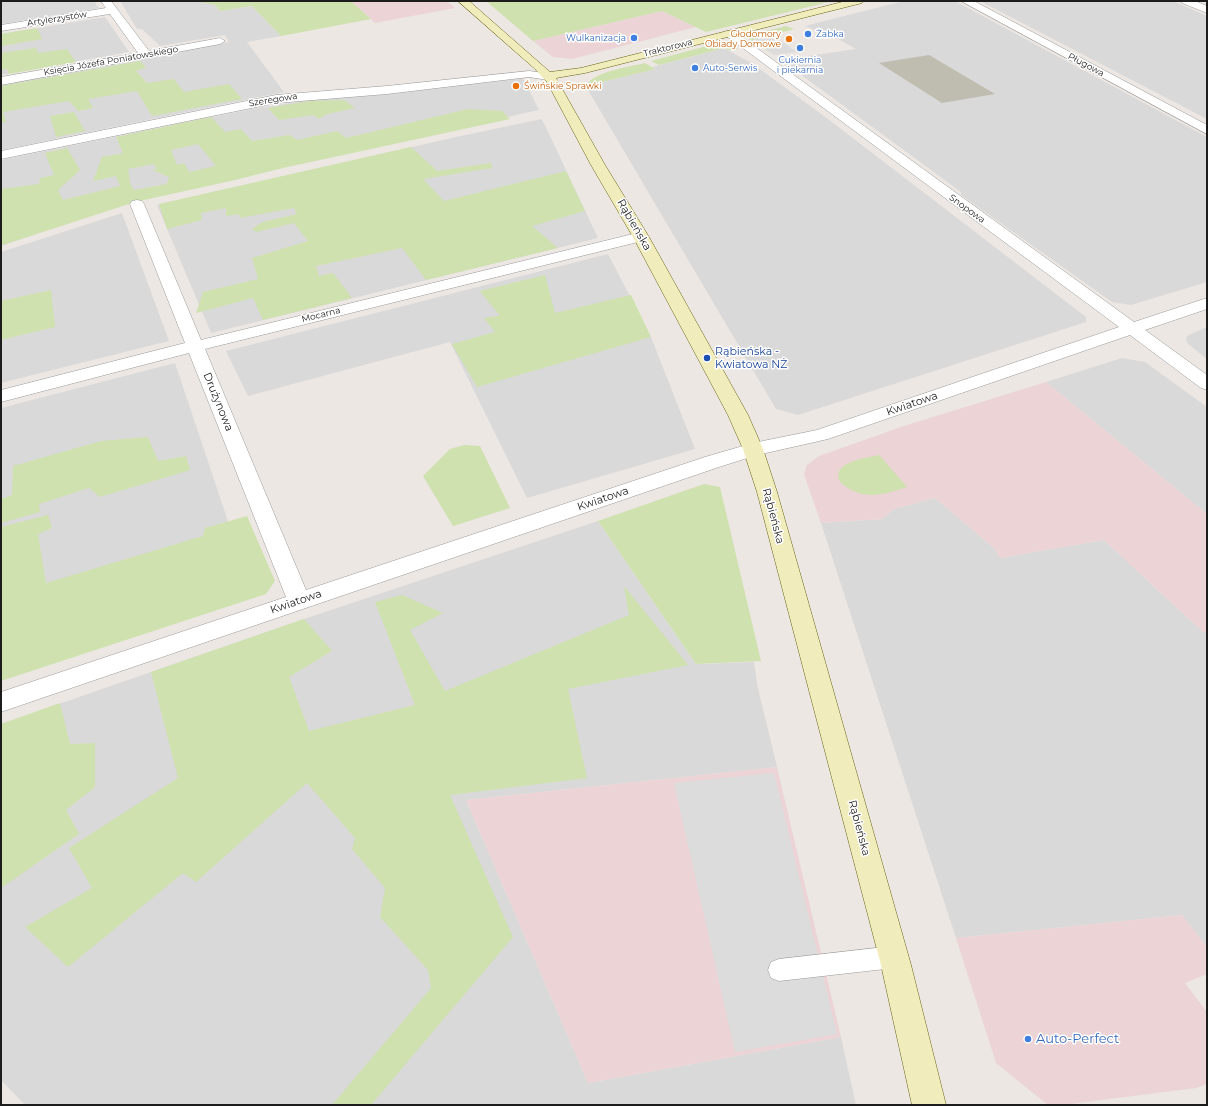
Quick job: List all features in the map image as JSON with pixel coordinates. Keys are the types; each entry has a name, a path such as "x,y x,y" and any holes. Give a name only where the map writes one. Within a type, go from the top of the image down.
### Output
{"main road":[{"name":"Rąbieńska","path":"463,1 548,76 598,166 641,237 711,364 753,449 767,492 894,957 928,1105"},
{"name":"Traktorowa","path":"548,76 581,71 858,1"}],"street":[{"name":"Pługowa","path":"966,1 1207,130"},
{"path":"1186,1 1207,10"},
{"path":"110,5 146,55"},
{"name":"Artylerzystów","path":"1,28 110,5"},
{"name":"Snopowa","path":"728,34 742,42 1207,384"},
{"name":"Księcia Józefa Poniatowskiego","path":"1,80 220,41"},
{"name":"Szeregowa","path":"1,155 276,99 387,90 529,74 548,76"},
{"name":"Drużynowa","path":"137,204 299,601"},
{"name":"Mocarna","path":"1,396 196,346 641,237"},
{"name":"Kwiatowa","path":"1,702 753,449 821,435 1207,303"}],"lane":[{"path":"779,970 894,957"}],"shaded area":[{"path":"1,1 94,1 99,8 1,24"},
{"path":"120,1 211,1 220,11 252,6 281,36 247,42 284,92 1,150 1,84 229,42 225,35 160,46 142,29 137,29"},
{"path":"351,1 447,1 455,8 375,23"},
{"path":"904,1 955,1 1207,137 1207,282 1131,305 1112,302 961,195 961,192 781,60 856,49 840,40 805,26"},
{"path":"980,1 1173,1 1207,16 1207,119"},
{"path":"662,11 696,27 572,59 553,57 533,41"},
{"path":"105,17 129,52 1,75 1,34"},
{"path":"772,35 797,52 774,55 752,40"},
{"path":"724,48 753,64 828,119 1086,317 1086,322 798,415 776,409 588,90 593,89 592,86 594,84 655,69 652,67"},
{"path":"929,55 995,94 942,103 879,63"},
{"path":"523,78 539,110 134,199 1,246 1,160 252,109 308,100 390,94"},
{"path":"542,119 598,238 211,333 157,205 456,137"},
{"path":"122,213 169,341 1,383 1,252"},
{"path":"608,254 651,337 695,449 527,498 450,342 248,396 226,351"},
{"path":"1207,327 1207,359 1188,344 1186,340 1187,336"},
{"path":"1122,358 1145,362 1207,407 1207,514 1046,382"},
{"path":"175,363 251,590 1,677 1,408"},
{"path":"1046,382 1207,514 1207,631 1203,632 1104,540 1000,558 995,549 935,498 894,509 882,519 821,523 804,474 807,465 819,456 904,426"},
{"path":"935,498 995,549 1000,558 1104,540 1203,632 1207,631 1207,947 1182,915 956,938 821,523 882,519 894,509"},
{"path":"598,521 696,664 754,662 757,684 777,767 466,800 588,1083 841,1037 856,1105 25,1105 1,1080 1,724 304,619"},
{"path":"777,767 841,1037 588,1083 466,800"},
{"path":"774,773 837,1034 735,1052 674,783"},
{"path":"1182,915 1207,947 1207,974 1185,983 1207,1012 1207,1084 1196,1088 1062,1105 1048,1105 996,1063 956,938"}],"green space":[{"path":"196,1 351,1 371,19 281,36 252,6 220,11 215,5"},
{"path":"486,1 833,1 706,32 662,11 533,41"},
{"path":"786,26 794,29 753,40 773,55 745,36"},
{"path":"37,28 42,39 1,45 1,34"},
{"path":"722,42 738,49 729,50 724,48 659,65 651,61"},
{"path":"36,48 38,53 67,49 76,62 9,74 7,69 1,70 1,53"},
{"path":"140,61 146,67 136,71 147,83 174,79 184,92 229,84 242,99 152,116 137,91 88,99 93,108 78,111 69,101 3,112 6,122 1,123 1,86"},
{"path":"645,63 655,69 594,84 592,86 594,89 588,90 585,86 597,76 621,68"},
{"path":"344,100 355,108 327,114 319,119 313,115 279,120 268,108 309,101"},
{"path":"468,109 502,111 510,119 283,168 135,202 3,245 1,243 1,189 39,184 40,178 54,175 45,153 67,148 80,170 58,190 63,200 120,186 116,176 93,181 102,157 123,153 116,137 211,117 225,132 241,129 252,141 290,135 297,140 337,131 346,138","holes":["198,144 216,166 189,172 184,163 177,165 171,150","154,164 157,169 152,170 169,177 167,184 134,190 130,183 128,169"]},
{"path":"74,112 85,131 56,137 50,116"},
{"path":"411,147 437,171 491,163 492,168 423,179 444,201 566,171 585,211 532,226 558,248 426,280 402,248 316,266 319,276 333,273 352,298 263,320 253,298 196,313 203,292 258,279 252,258 308,241 294,223 256,232 252,229 263,222 297,214 294,208 240,218 239,214 226,216 226,208 201,213 202,220 167,229 159,204"},
{"path":"545,275 555,313 631,295 651,337 477,387 452,344 495,332 484,318 500,316 480,291"},
{"path":"51,290 55,327 1,340 1,301"},
{"path":"148,437 158,461 186,456 190,470 100,497 89,488 39,504 40,512 1,523 1,499 12,495 13,466 101,441"},
{"path":"464,445 480,446 510,508 453,526 423,476 450,449"},
{"path":"879,455 907,487 873,495 856,492 840,482 838,475 840,470 845,465"},
{"path":"704,484 720,487 761,661 696,664 598,521"},
{"path":"48,515 52,528 38,534 46,583 203,536 205,528 247,516 275,581 266,594 1,681 1,527"},
{"path":"624,586 688,665 568,689 587,778 450,795 513,937 371,1105 332,1105 431,988 428,970 380,917 385,888 352,849 355,838 307,783 196,882 183,873 68,967 25,927 92,888 69,848 178,778 151,672 304,619 332,651 289,677 309,731 415,705 375,602 402,595 443,613 410,630 445,691 629,615"},
{"path":"60,703 70,744 95,743 95,787 66,810 79,834 1,888 1,724"}],"place":[{"name":"Żabka","path":"808,34"},
{"name":"Wulkanizacja","path":"634,38"},
{"name":"Głodomory Obiady Domowe","path":"789,39"},
{"name":"Cukiernia i piekarnia","path":"800,48"},
{"name":"Auto-Serwis","path":"695,68"},
{"name":"Świńskie Sprawki","path":"516,86"},
{"name":"Rąbieńska - Kwiatowa NŻ","path":"707,358"},
{"name":"Auto-Perfect","path":"1028,1039"}]}
